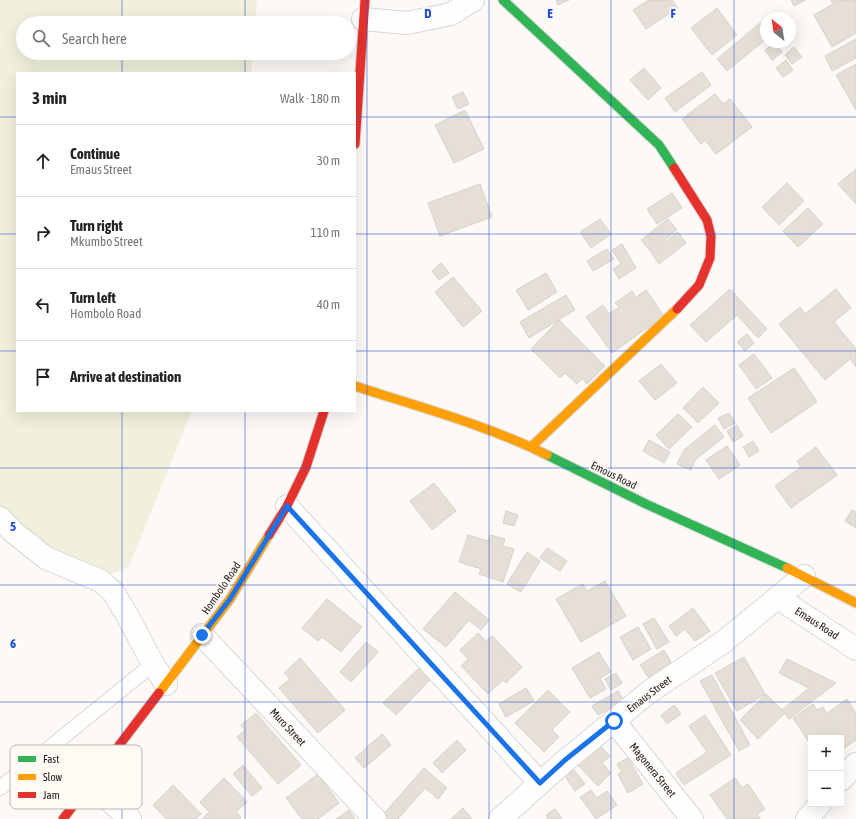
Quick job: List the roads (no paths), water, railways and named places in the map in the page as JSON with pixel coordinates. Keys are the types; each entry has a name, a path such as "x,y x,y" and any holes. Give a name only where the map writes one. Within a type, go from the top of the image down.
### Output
{"street":[{"path":"356,129 364,10 408,23 450,14 473,0"},
{"path":"503,0 659,145 707,220 711,236 710,258 699,285 675,312 531,447"},
{"name":"Emous Road","path":"356,386 473,425 531,447 646,504 804,576 856,603"},
{"name":"Hombolo Road","path":"120,745 230,599 287,506 306,467 324,412"},
{"path":"287,506 540,783"},
{"path":"0,518 12,531 46,558 101,581 109,588 126,613 153,664 166,684"},
{"name":"Emaus Street","path":"500,819 565,760 649,692 722,643 804,576"},
{"name":"Emaus Road","path":"778,598 856,649"},
{"name":"Muro Street","path":"202,635 375,819"},
{"name":"Magonera Street","path":"614,721 692,819"},
{"path":"844,777 856,764"},
{"path":"807,819 817,807"},
{"name":"Hombolo Road","path":"63,819 71,809"},
{"path":"119,809 130,819"}],"lane":[{"path":"53,745 153,664"},
{"path":"0,788 10,780"}]}
